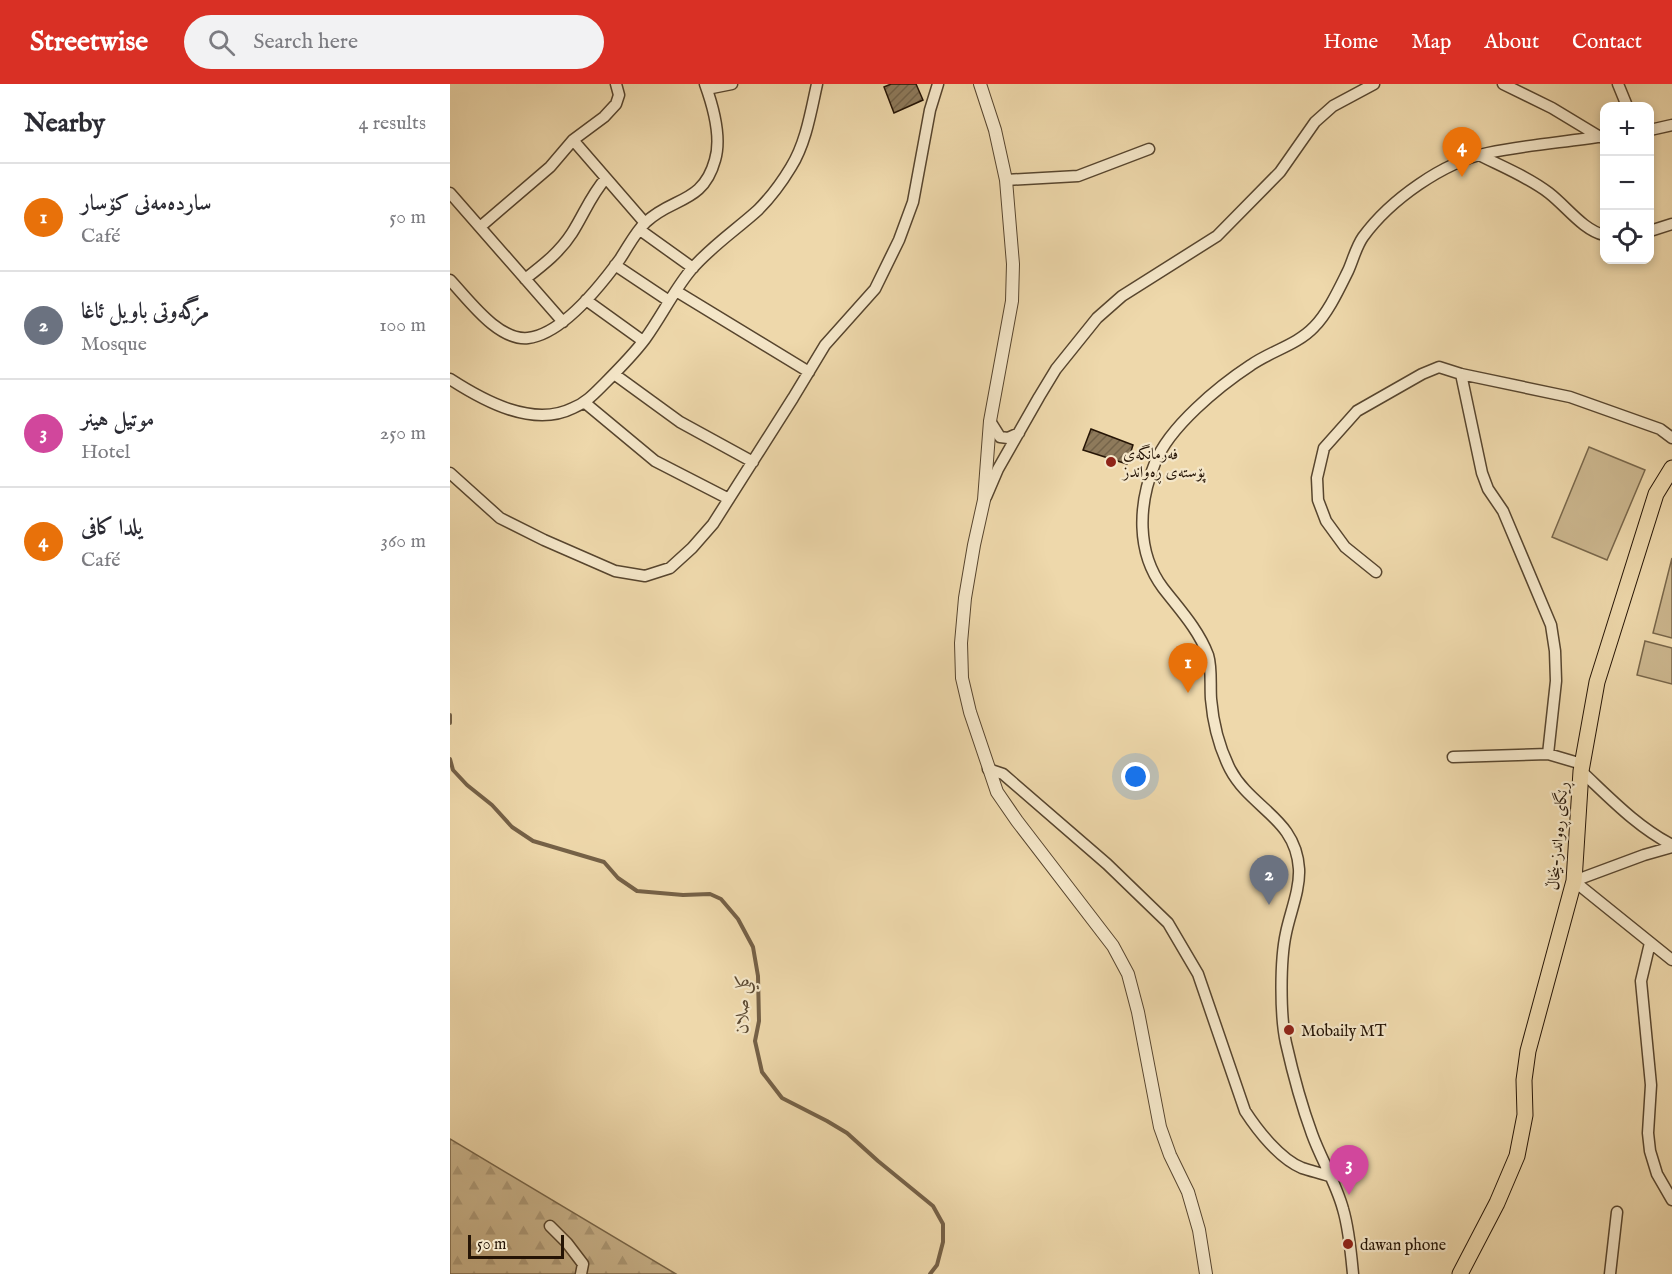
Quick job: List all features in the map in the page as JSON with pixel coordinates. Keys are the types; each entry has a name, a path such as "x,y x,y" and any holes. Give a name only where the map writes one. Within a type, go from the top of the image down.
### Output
{"main road":[{"name":"ڕێگای ڕەواندز-بێخاڵ","path":"1460,1274 1497,1203 1517,1156 1525,1115 1524,1080 1528,1051 1574,881 1582,767 1597,682 1656,494 1672,468"}],"street":[{"path":"480,227 550,167 573,140 604,117 616,104 619,95 616,84"},
{"path":"450,280 496,328 514,337 529,338 563,321 586,300 615,265 642,226 699,190 716,160 718,138 706,86 732,84"},
{"path":"450,379 492,403 526,414 550,414 572,409 584,402 614,374 643,341 693,268 760,208 777,188 793,164 800,146 817,84"},
{"path":"450,473 500,518 615,571 645,576 670,568 713,524 825,345 837,328 875,289 894,250 913,202 930,110 938,84"},
{"path":"980,84 995,130 1006,180 1013,264 1012,301 990,421 984,500 965,598 961,643 962,678 970,712 997,792 1113,946 1128,974 1138,1012 1160,1127 1170,1155 1188,1192 1199,1230 1206,1274"},
{"path":"984,500 998,469 1056,369 1096,318 1122,296 1217,236 1280,172 1315,122 1334,106 1374,84"},
{"path":"1503,84 1552,108 1600,136"},
{"path":"1618,84 1625,102"},
{"path":"1654,129 1672,126"},
{"path":"1353,1274 1343,1209 1313,1137 1296,1088 1284,1034 1282,980 1284,938 1295,898 1299,869 1295,852 1288,832 1242,787 1222,750 1215,730 1211,703 1209,659 1198,633 1180,607 1161,586 1148,561 1141,531 1146,490 1156,460 1176,427 1252,364 1294,343 1314,327 1347,273 1361,239 1393,204 1443,169 1479,155 1600,137"},
{"path":"573,140 606,178 642,226 693,268"},
{"path":"1006,180 1078,176 1149,149"},
{"path":"1479,155 1526,178 1550,194 1594,233 1600,234"},
{"path":"525,279 558,251 571,235 594,192 606,178"},
{"path":"450,193 563,321"},
{"path":"1654,230 1672,224"},
{"path":"615,265 669,301"},
{"path":"676,291 809,372"},
{"path":"586,300 643,341"},
{"path":"1376,572 1345,547 1326,521 1318,500 1317,478 1324,448 1357,411 1383,395 1439,367 1461,374 1570,397 1660,429 1672,438"},
{"path":"614,374 680,422 753,462"},
{"path":"1461,374 1482,473 1488,489 1503,511 1551,625 1556,651 1556,681 1548,754"},
{"path":"584,402 655,461 729,499"},
{"path":"990,421 1000,437 1008,438 1020,432"},
{"path":"1453,757 1548,754 1582,767 1625,813 1650,833 1672,846"},
{"path":"988,769 1003,774 1107,864 1168,923 1198,974 1245,1111 1257,1130 1299,1167 1329,1176"},
{"path":"1574,881 1672,846"},
{"path":"1574,881 1672,960"},
{"path":"1650,943 1641,981 1651,1085 1648,1132 1650,1151 1657,1174 1672,1200"},
{"path":"1610,1274 1617,1212"},
{"path":"550,1226 567,1242 583,1264 580,1274"}],"green space":[{"path":"1589,447 1645,470 1607,560 1552,537"},
{"path":"1672,558 1672,638 1653,633"},
{"path":"1645,641 1672,648 1672,684 1637,675"},
{"path":"450,1139 676,1274 450,1274"}],"building":[{"path":"891,84 916,84 923,100 894,113 884,87"},
{"path":"1091,429 1133,445 1127,464 1083,450"}],"waterway":[{"name":"كلي صلان","path":"450,715 450,723"},
{"name":"كلي صلان","path":"450,759 453,770 467,785 492,805 512,827 533,841 604,862 618,878 637,891 683,895 710,894 721,899 738,919 753,947 758,976 759,1021 755,1041 762,1072 782,1098 847,1133 933,1206 943,1224 943,1242 937,1265 930,1274"}],"place":[{"name":"یلدا کافی","path":"1462,177"},
{"name":"فەرمانگەی پۆستەی ڕەواندز","path":"1111,462"},
{"name":"ساردەمەنی کۆسار","path":"1188,693"},
{"name":"مزگەوتی باویل ئاغا","path":"1269,905"},
{"name":"Mobaily MT","path":"1289,1030"},
{"name":"موتيل هينر","path":"1349,1195"},
{"name":"dawan phone","path":"1348,1244"}]}
